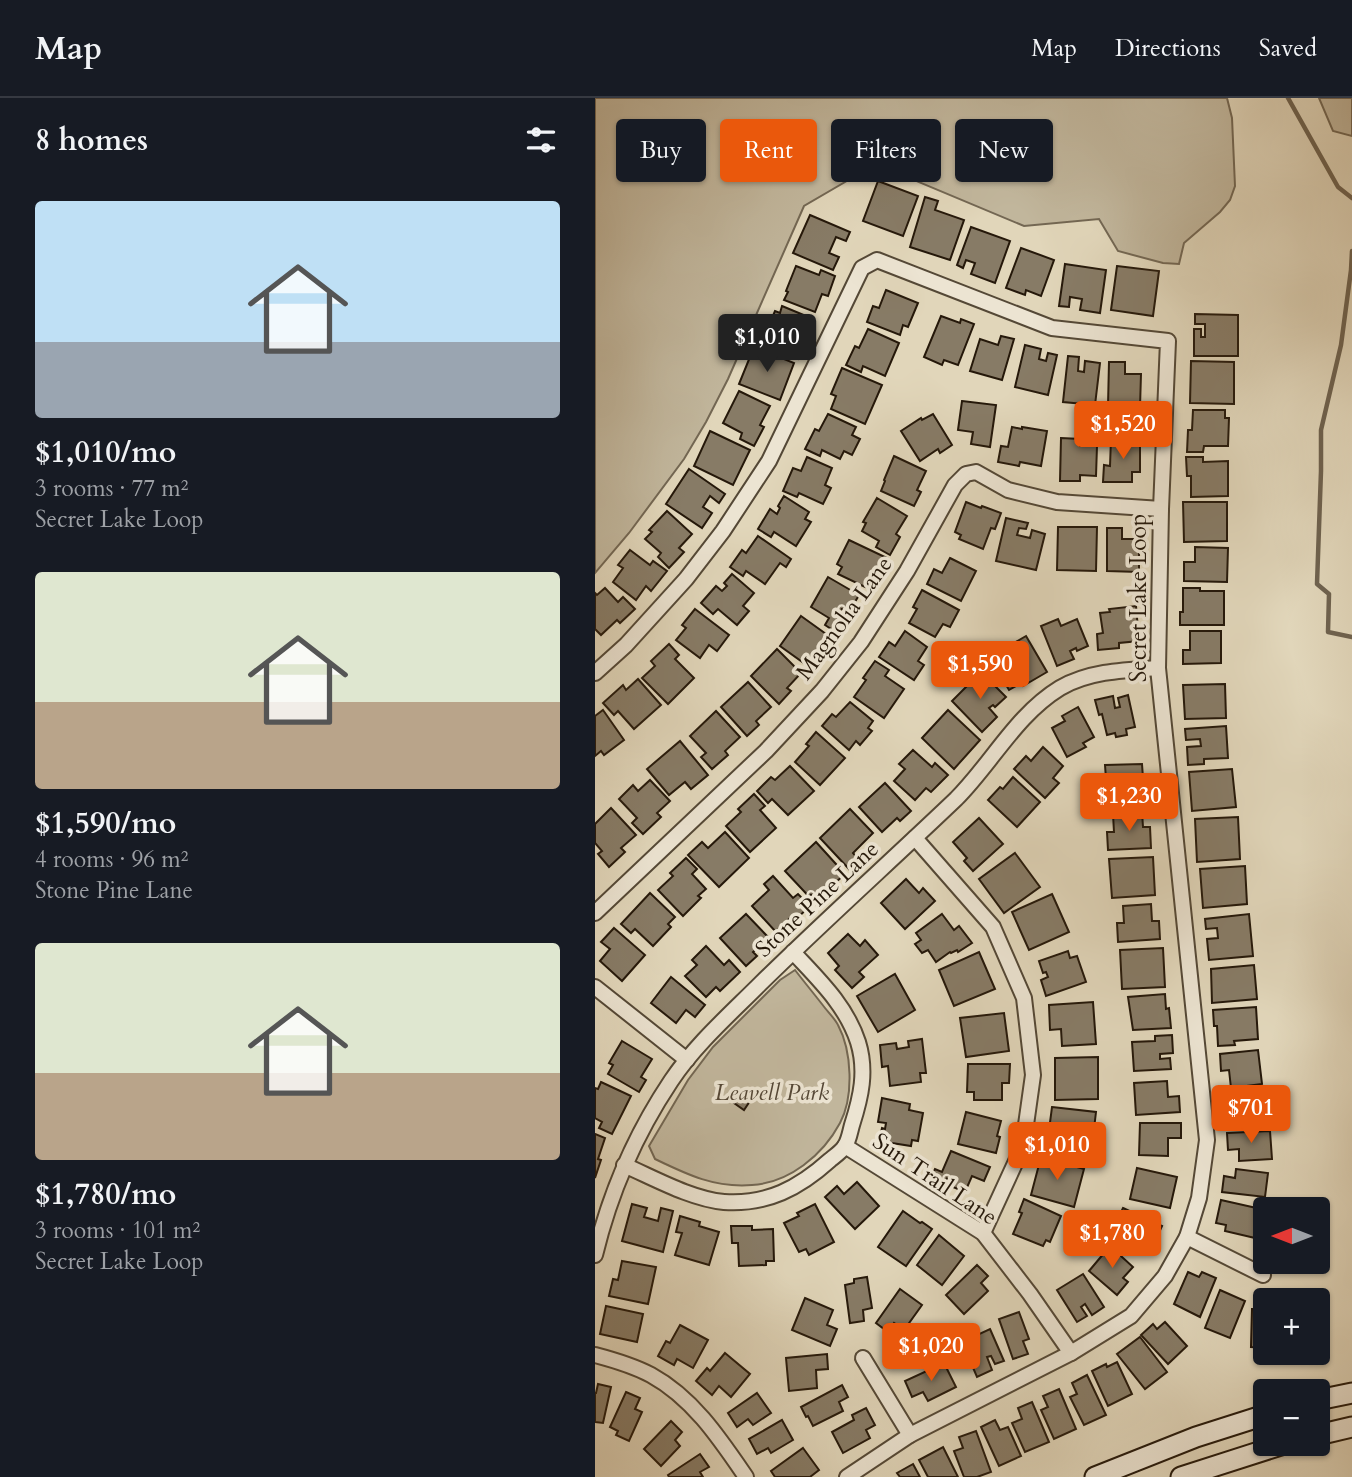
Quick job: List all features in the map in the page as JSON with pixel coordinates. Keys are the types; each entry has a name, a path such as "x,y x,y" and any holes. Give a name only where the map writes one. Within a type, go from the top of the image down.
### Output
{"main road":[{"path":"1330,1398 1352,1393"},
{"path":"1095,1477 1196,1437 1253,1419"},
{"path":"1330,1432 1352,1427"},
{"path":"1181,1477 1253,1454"}],"street":[{"name":"Secret Lake Loop","path":"595,673 626,645 686,579 723,531 769,461 862,268 877,260 1052,328 1168,341 1158,668 1207,1140 1199,1198 1187,1237 1165,1276 1131,1316 1071,1353 910,1435 847,1477"},
{"name":"Magnolia Lane","path":"595,913 766,751 821,691 861,642 907,571 955,485 965,474 976,472 1008,490 1057,502 1161,509"},
{"name":"Stone Pine Lane","path":"595,1255 624,1166 644,1124 672,1080 707,1037 793,951 971,784 1018,724 1041,700 1063,686 1086,678 1110,672 1158,668"},
{"path":"915,838 993,927 1024,998 1033,1075 1023,1146 983,1233"},
{"path":"624,1166 703,1198 723,1202 746,1202 793,1188 814,1175 845,1146 860,1099 864,1072 859,1045 851,1024 835,998 793,951"},
{"path":"595,987 687,1060"},
{"name":"Sun Trail Lane","path":"845,1146 983,1233 1071,1353"},
{"path":"1187,1237 1263,1275"},
{"path":"595,1355 616,1360 652,1376 688,1402 719,1437 746,1477"},
{"path":"863,1358 910,1435"}],"green space":[{"path":"595,98 1227,98 1232,118 1235,186 1230,200 1220,212 1184,243 1179,264 1163,263 1118,251 1099,219 1024,226 919,182 941,182 941,119 831,119 831,182 845,182 804,206 728,379 706,422 684,459 629,533 595,573"},
{"path":"1319,98 1352,98 1352,136 1333,131"},
{"name":"Leavell Park","path":"795,970 837,1023 846,1048 850,1074 848,1100 833,1135 814,1156 792,1173 766,1183 752,1185 714,1182 690,1175 655,1159 649,1146 688,1080 713,1047 780,980"}],"building":[{"path":"878,182 918,196 903,236 863,221"},
{"path":"925,197 938,201 935,210 964,220 950,260 910,247"},
{"path":"810,215 850,232 846,241 836,237 829,253 839,257 833,270 793,253"},
{"path":"971,227 1010,241 995,283 971,274 975,263 966,260 963,268 957,265"},
{"path":"1021,248 1054,260 1041,296 1026,290 1025,295 1006,288"},
{"path":"1065,264 1106,270 1100,313 1080,310 1082,299 1070,297 1069,307 1059,306"},
{"path":"796,266 819,275 821,270 835,276 828,296 822,294 815,312 784,300"},
{"path":"1117,266 1159,271 1153,316 1111,310"},
{"path":"886,290 918,303 908,327 903,325 900,335 867,322 873,306 879,308"},
{"path":"782,306 811,318 798,359 783,352 785,345 764,336 775,311 780,313"},
{"path":"1195,314 1238,315 1238,356 1194,356 1194,329 1201,329 1201,337 1205,337 1205,324 1195,324"},
{"path":"941,316 960,323 961,319 974,324 958,365 944,360 942,365 924,357"},
{"path":"868,329 899,343 885,376 863,366 861,372 846,365 855,346 859,348"},
{"path":"1001,336 1014,339 1002,380 970,371 980,339 998,345"},
{"path":"1025,345 1041,349 1039,359 1046,361 1048,353 1057,355 1048,395 1015,387"},
{"path":"754,347 794,363 780,400 739,384"},
{"path":"1068,356 1079,357 1078,371 1084,372 1085,361 1100,363 1095,405 1063,402"},
{"path":"1191,361 1234,362 1234,404 1190,403"},
{"path":"1109,362 1125,362 1125,374 1141,374 1140,407 1108,406"},
{"path":"842,368 882,385 865,424 831,409 836,396 831,394"},
{"path":"739,391 770,406 760,425 764,427 754,446 740,439 742,433 723,423"},
{"path":"962,401 996,405 990,447 971,444 973,432 958,430"},
{"path":"1193,410 1225,410 1225,418 1229,418 1228,446 1204,446 1203,452 1187,452 1188,430 1192,430"},
{"path":"828,414 856,427 852,435 860,439 852,455 844,451 840,459 822,450 820,456 805,449 815,429 819,431"},
{"path":"933,414 952,445 940,453 938,449 920,461 901,431"},
{"path":"1012,427 1047,431 1041,466 998,462 1001,446 1008,447"},
{"path":"710,431 750,450 733,485 694,466"},
{"path":"1061,438 1080,439 1080,446 1097,446 1096,476 1080,475 1080,481 1060,481"},
{"path":"1111,439 1140,439 1140,472 1132,472 1132,482 1103,482 1104,465 1110,466"},
{"path":"894,456 926,471 917,490 921,492 914,506 881,491"},
{"path":"807,457 832,468 825,485 831,488 823,504 799,493 797,497 783,491 793,468 801,471"},
{"path":"1186,457 1203,457 1203,462 1228,461 1228,496 1191,497 1191,476 1187,476"},
{"path":"689,469 725,494 719,503 710,496 703,507 712,513 702,528 666,504"},
{"path":"784,496 809,512 805,519 811,522 796,546 774,532 771,537 758,529 770,509 777,514"},
{"path":"877,498 907,516 896,534 900,537 890,555 876,547 879,541 862,531 866,523 863,522"},
{"path":"966,502 1001,513 995,529 991,528 983,549 959,539 961,535 955,532"},
{"path":"1183,502 1227,502 1227,541 1184,542"},
{"path":"667,511 692,534 679,548 684,552 669,568 658,557 661,553 645,539 652,532 649,530"},
{"path":"1006,518 1028,523 1026,529 1019,528 1017,535 1030,538 1032,530 1045,534 1036,570 996,561"},
{"path":"1058,527 1097,527 1096,571 1057,570"},
{"path":"1107,528 1122,528 1122,539 1139,539 1139,572 1107,571"},
{"path":"758,536 791,559 786,567 780,563 765,584 746,571 743,576 730,567 742,550 746,553"},
{"path":"849,540 887,558 879,576 872,573 865,587 838,574 842,567 837,564"},
{"path":"1195,547 1228,548 1227,582 1184,581 1184,562 1195,562"},
{"path":"630,550 650,565 653,561 667,571 651,591 646,586 636,600 613,582 623,568 618,565"},
{"path":"950,558 976,571 961,601 927,584 934,569 942,573"},
{"path":"732,574 754,593 743,606 749,611 737,625 718,609 713,614 701,603 716,586 722,591 727,586 724,583"},
{"path":"828,577 859,595 839,634 825,625 829,618 811,607"},
{"path":"605,588 618,602 623,597 635,609 620,623 617,620 601,635 595,629 595,593 597,595"},
{"path":"1183,588 1224,591 1224,625 1180,625"},
{"path":"922,590 959,610 950,627 943,624 935,637 909,623 917,609 913,607"},
{"path":"1136,606 1139,641 1119,643 1119,648 1098,650 1097,634 1103,633 1100,613 1110,612 1109,609"},
{"path":"695,609 729,635 717,651 709,645 700,658 676,640 686,628 682,625"},
{"path":"801,616 833,639 824,653 820,650 808,666 780,646"},
{"path":"1058,619 1061,626 1077,619 1088,646 1070,651 1074,659 1057,666 1041,626"},
{"path":"905,631 927,647 918,661 924,665 914,680 879,657 889,642 895,646"},
{"path":"1190,631 1221,631 1221,663 1183,664 1183,650 1190,650"},
{"path":"1026,636 1047,672 1023,686 1021,683 1009,690 990,657"},
{"path":"669,644 679,655 675,659 694,678 668,704 642,678 655,666 651,661"},
{"path":"777,649 801,673 787,688 791,691 779,704 751,676"},
{"path":"875,661 889,670 885,676 904,689 884,718 854,697"},
{"path":"981,672 1006,697 995,707 993,705 989,708 997,717 982,732 952,701"},
{"path":"638,679 661,705 634,729 618,711 614,715 603,703 623,685 626,690"},
{"path":"748,682 771,707 756,721 759,725 747,736 721,707"},
{"path":"1225,684 1226,718 1185,719 1183,685"},
{"path":"1128,695 1135,727 1126,729 1127,735 1107,735 1095,700 1113,696 1115,708 1120,707 1118,698"},
{"path":"850,702 873,721 868,728 872,731 860,745 856,741 849,750 822,726 832,714 836,717"},
{"path":"1078,707 1094,737 1083,743 1086,747 1067,757 1052,728 1065,721 1062,716"},
{"path":"603,710 624,740 604,755 601,751 595,756 595,716"},
{"path":"948,710 980,740 954,769 922,738"},
{"path":"716,711 740,737 725,751 728,755 712,769 701,757 706,753 690,736"},
{"path":"1226,726 1228,758 1204,759 1204,764 1188,765 1187,747 1201,746 1200,739 1186,740 1185,729"},
{"path":"816,732 845,758 820,785 795,762 809,746 806,744"},
{"path":"680,741 708,775 691,789 685,782 669,795 647,769"},
{"path":"1043,747 1063,766 1053,778 1059,783 1045,798 1014,769 1026,756 1031,761"},
{"path":"913,750 932,767 935,763 948,775 931,792 926,788 915,800 894,781 905,769 899,764"},
{"path":"1142,764 1143,778 1139,778 1140,801 1100,802 1099,779 1106,779 1105,765"},
{"path":"790,766 814,791 788,815 772,799 768,803 757,791 771,777 775,780"},
{"path":"1232,769 1236,807 1192,811 1189,772"},
{"path":"1013,777 1040,802 1017,827 988,800"},
{"path":"650,780 670,801 657,813 661,817 643,834 632,823 637,818 619,799 633,785 638,791"},
{"path":"885,783 911,811 900,821 897,818 882,832 859,807"},
{"path":"754,794 765,806 760,810 776,828 750,852 726,826 741,812 738,809"},
{"path":"611,808 636,835 621,848 625,852 609,867 598,854 602,851 595,843 595,824"},
{"path":"850,809 873,833 853,853 859,860 849,869 820,838"},
{"path":"1142,812 1143,827 1150,827 1151,848 1108,850 1107,832 1114,832 1113,814"},
{"path":"1238,817 1240,859 1197,862 1195,819"},
{"path":"979,818 1003,844 973,871 964,861 967,858 953,842"},
{"path":"725,832 749,858 719,887 688,855 702,842 708,848"},
{"path":"816,842 845,874 816,904 785,871"},
{"path":"1015,853 1040,887 1004,913 979,879"},
{"path":"1153,857 1155,895 1112,898 1109,859"},
{"path":"686,858 697,869 692,874 706,889 683,916 658,890 673,876 670,873"},
{"path":"1245,866 1247,904 1203,908 1200,869"},
{"path":"773,876 793,898 798,894 810,906 794,921 791,917 776,932 752,906 769,890 764,884"},
{"path":"906,879 919,893 923,888 935,901 905,929 881,903"},
{"path":"650,893 675,917 668,924 671,927 653,946 635,929 631,933 621,924"},
{"path":"1052,894 1069,932 1029,950 1012,912"},
{"path":"1151,904 1152,921 1159,921 1160,939 1118,942 1117,923 1124,923 1123,906"},
{"path":"746,914 769,938 753,952 757,956 746,966 720,938"},
{"path":"942,914 954,930 959,926 972,943 958,952 950,952 936,962 928,950 922,953 915,944 921,940 916,933"},
{"path":"1249,914 1253,956 1209,960 1207,939 1218,938 1217,928 1206,929 1205,919"},
{"path":"614,928 645,955 622,981 600,961 610,949 601,942"},
{"path":"848,934 860,946 865,940 878,955 859,972 864,977 852,988 835,970 839,966 828,953"},
{"path":"706,946 724,965 729,960 740,972 720,991 716,987 706,997 685,976 697,965 692,960"},
{"path":"1163,948 1165,987 1122,989 1120,950"},
{"path":"1068,951 1070,958 1077,956 1086,982 1046,996 1041,980 1048,977 1046,972 1043,973 1039,961"},
{"path":"979,952 995,989 954,1006 939,970"},
{"path":"1254,965 1257,999 1212,1003 1211,969"},
{"path":"895,974 915,1010 878,1032 857,996"},
{"path":"671,977 705,1005 695,1017 686,1010 676,1023 651,1003"},
{"path":"1165,994 1171,1028 1133,1030 1128,997"},
{"path":"1093,1002 1096,1044 1062,1046 1061,1029 1050,1030 1049,1005"},
{"path":"1256,1007 1258,1039 1234,1041 1235,1045 1218,1046 1213,1010"},
{"path":"1004,1013 1009,1051 966,1057 960,1018"},
{"path":"1172,1035 1173,1053 1160,1054 1160,1059 1170,1058 1171,1069 1134,1071 1132,1042 1155,1041 1155,1036"},
{"path":"922,1039 926,1073 920,1073 921,1082 890,1086 888,1066 882,1067 880,1045 896,1043 897,1049 909,1047 908,1041"},
{"path":"622,1041 652,1059 641,1077 646,1080 639,1092 608,1074 613,1065 609,1063"},
{"path":"1258,1050 1262,1084 1231,1088 1229,1070 1221,1071 1220,1054"},
{"path":"1098,1057 1098,1099 1055,1100 1055,1058"},
{"path":"968,1064 1010,1064 1009,1083 1002,1083 1002,1100 974,1100 974,1092 967,1092"},
{"path":"1167,1081 1168,1097 1179,1096 1180,1112 1136,1115 1134,1083"},
{"path":"601,1082 631,1096 612,1134 599,1128 602,1122 595,1118 595,1088 598,1089"},
{"path":"1265,1092 1267,1121 1227,1124 1228,1095"},
{"path":"741,1094 750,1101 744,1110 734,1103"},
{"path":"882,1098 910,1104 909,1110 923,1113 918,1141 912,1140 911,1146 879,1141 886,1123 878,1122"},
{"path":"1052,1107 1096,1112 1091,1154 1056,1150 1058,1131 1049,1130"},
{"path":"966,1112 1001,1121 996,1153 958,1144"},
{"path":"1140,1123 1181,1123 1181,1138 1168,1138 1168,1156 1139,1155"},
{"path":"1270,1131 1272,1159 1239,1161 1239,1149 1228,1150 1227,1133"},
{"path":"595,1134 605,1138 595,1178"},
{"path":"951,1151 990,1167 984,1181 972,1176 965,1192 931,1178 935,1169 942,1172"},
{"path":"1041,1157 1084,1169 1074,1207 1031,1195"},
{"path":"1137,1168 1177,1177 1170,1208 1130,1199"},
{"path":"1236,1169 1268,1173 1265,1197 1222,1192 1224,1176 1235,1178"},
{"path":"857,1182 879,1206 855,1229 825,1197 837,1186 844,1194"},
{"path":"1024,1199 1061,1216 1050,1242 1046,1240 1043,1246 1013,1234 1022,1213 1019,1212"},
{"path":"1221,1200 1253,1207 1253,1238 1225,1231 1226,1225 1216,1223"},
{"path":"632,1204 647,1208 644,1217 658,1221 661,1208 673,1211 663,1252 622,1241"},
{"path":"815,1204 834,1242 809,1255 806,1249 799,1252 784,1223"},
{"path":"1123,1208 1162,1226 1152,1248 1142,1243 1139,1248 1110,1235"},
{"path":"903,1211 932,1229 906,1266 878,1247"},
{"path":"680,1216 719,1232 709,1265 675,1255 682,1233 676,1232"},
{"path":"731,1226 752,1226 752,1230 773,1229 774,1261 766,1261 766,1265 739,1266 738,1243 732,1243"},
{"path":"939,1235 964,1256 942,1285 917,1265"},
{"path":"1110,1246 1133,1267 1123,1278 1128,1282 1117,1295 1089,1271"},
{"path":"622,1261 656,1267 648,1304 609,1296 613,1279 618,1280"},
{"path":"977,1265 988,1276 981,1283 988,1291 964,1314 946,1295"},
{"path":"1188,1272 1199,1277 1202,1272 1216,1278 1200,1317 1174,1304"},
{"path":"1083,1274 1104,1307 1092,1315 1085,1304 1081,1307 1087,1316 1077,1322 1057,1290"},
{"path":"867,1277 872,1308 863,1310 864,1321 850,1323 845,1285 854,1283 854,1279"},
{"path":"900,1289 922,1305 904,1330 894,1323 888,1332 876,1323"},
{"path":"1220,1290 1245,1301 1230,1338 1205,1328"},
{"path":"805,1298 833,1310 827,1325 837,1329 830,1346 792,1330"},
{"path":"606,1306 643,1314 637,1342 600,1334"},
{"path":"1252,1309 1253,1309 1253,1347"},
{"path":"1019,1312 1029,1339 1023,1341 1028,1354 1013,1359 999,1319"},
{"path":"1165,1322 1187,1346 1168,1364 1141,1335 1153,1324 1157,1329"},
{"path":"680,1325 708,1340 693,1368 677,1359 674,1365 658,1356 666,1341 670,1343"},
{"path":"938,1325 947,1349 917,1361 914,1354 902,1359 895,1343"},
{"path":"990,1329 1004,1361 995,1364 991,1356 987,1357 992,1370 977,1377 962,1342"},
{"path":"1140,1337 1167,1372 1145,1389 1117,1354"},
{"path":"725,1353 750,1374 731,1397 719,1386 712,1395 696,1381 707,1368 710,1371"},
{"path":"827,1354 828,1369 816,1370 817,1388 789,1391 786,1358"},
{"path":"1117,1362 1132,1394 1108,1406 1092,1371"},
{"path":"944,1363 956,1387 928,1401 923,1392 912,1397 905,1381"},
{"path":"1087,1375 1106,1415 1084,1425 1070,1397 1077,1394 1072,1383"},
{"path":"598,1384 611,1387 603,1423 595,1422 595,1393"},
{"path":"842,1385 848,1397 839,1402 843,1411 813,1426 801,1407"},
{"path":"1059,1389 1076,1429 1054,1439 1041,1410 1048,1407 1043,1396"},
{"path":"626,1392 640,1398 635,1409 642,1412 629,1441 616,1435 618,1431 610,1427"},
{"path":"757,1393 771,1413 753,1425 748,1419 737,1427 728,1413"},
{"path":"1032,1402 1049,1442 1025,1452 1012,1423 1022,1419 1018,1408"},
{"path":"866,1408 875,1425 866,1430 870,1438 843,1453 832,1432 854,1420 852,1415"},
{"path":"782,1420 793,1440 771,1453 768,1448 757,1454 749,1439"},
{"path":"995,1420 1000,1430 1008,1427 1021,1456 999,1466 981,1427"},
{"path":"671,1421 682,1432 675,1440 680,1446 661,1466 644,1449"},
{"path":"976,1431 991,1472 977,1477 964,1477 954,1451 963,1448 959,1437"},
{"path":"943,1447 958,1477 928,1477 919,1460"},
{"path":"803,1448 819,1470 810,1477 775,1477 771,1471"},
{"path":"700,1454 709,1467 700,1472 703,1477 669,1477 668,1475"},
{"path":"913,1464 920,1477 900,1477 897,1473"}],"waterway":[{"path":"1288,98 1338,187 1352,198"},
{"path":"1352,251 1341,345 1321,430 1317,584 1329,594 1328,632 1352,637"}]}
